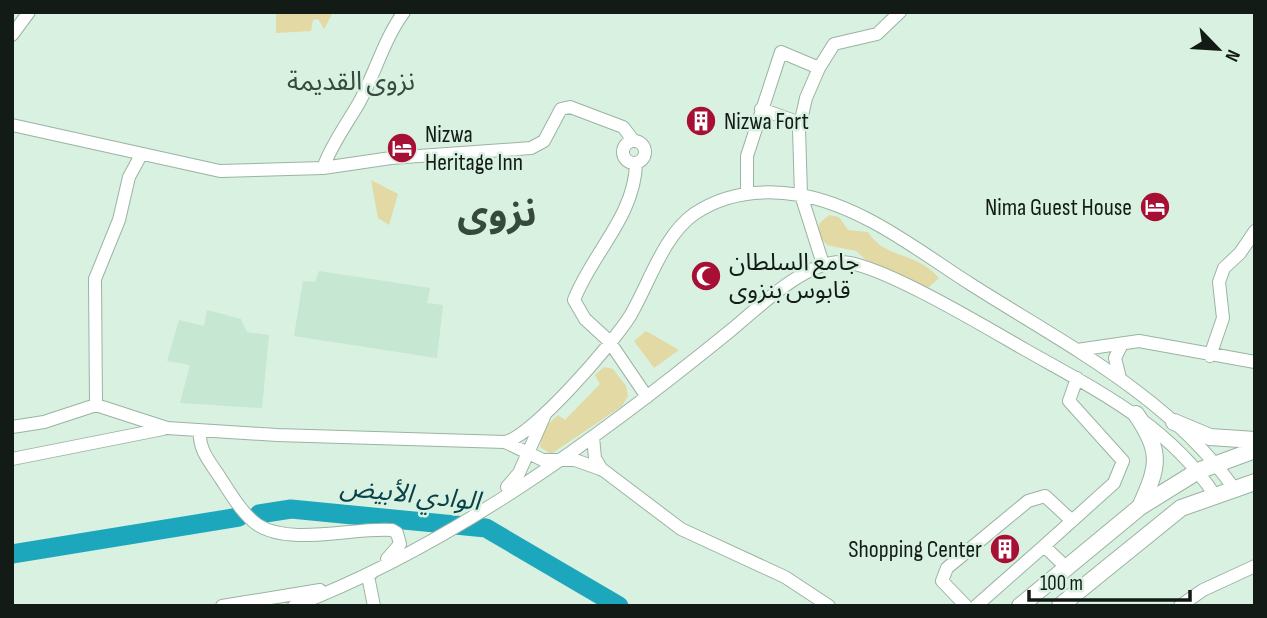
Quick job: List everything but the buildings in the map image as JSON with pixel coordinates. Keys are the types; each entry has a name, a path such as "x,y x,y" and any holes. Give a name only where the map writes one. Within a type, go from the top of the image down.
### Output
{"main road":[{"path":"1136,414 1151,436 1157,461 1154,477 1140,507"},
{"path":"1174,422 1210,437 1255,440"},
{"path":"1020,606 1140,507 1198,471 1255,450"},
{"path":"1060,606 1181,508 1233,487 1255,482"}],"street":[{"path":"12,35 29,12"},
{"path":"323,169 331,147 360,101 392,29 404,12"},
{"path":"823,264 801,195 800,123 819,68 834,44 877,34 900,12"},
{"path":"747,191 747,156 781,52 819,68"},
{"path":"12,125 220,172 323,169 391,158 536,147 544,141 557,114 570,107 622,127 633,141 626,144 622,154 626,160 636,163 635,185 574,300 585,319 609,341 647,397"},
{"path":"761,109 800,123"},
{"path":"96,405 95,279 119,220 129,177 141,155"},
{"path":"505,442 519,436 545,415 626,321 673,238 688,219 706,207 747,191 801,195 850,211 870,222 1120,378 1174,422 1217,464 1233,487"},
{"path":"1210,356 1223,318 1219,282 1224,268 1240,253 1255,231"},
{"path":"294,606 368,576 558,461 647,397 782,288 823,264 839,262 863,266 967,317 1136,414 1170,441 1198,471 1214,494"},
{"path":"1077,350 1121,346 1139,341 1210,356 1255,362"},
{"path":"1120,378 1115,358 1121,346"},
{"path":"976,606 1114,483 1124,461 1069,401 1077,378"},
{"path":"12,427 44,422 96,405 167,428"},
{"path":"489,504 512,482 545,415"},
{"path":"12,458 167,428 505,442 543,460 575,460 603,470 681,529 785,578 829,606"},
{"path":"200,430 203,452 238,503 257,525 281,533 314,534 376,529 397,533 398,549 368,576"},
{"path":"593,437 595,458 603,470"},
{"path":"966,606 942,581 947,568 1028,501 1045,496 1071,520"},
{"path":"1044,546 1068,569"},
{"path":"1180,606 1203,590 1255,566"},
{"path":"368,576 374,606"},
{"path":"222,606 344,587"}],"shaded area":[{"path":"276,12 332,14 324,29 318,19 313,20 311,31 276,33"},
{"path":"371,180 398,194 389,225 378,218"},
{"path":"829,215 839,217 848,230 868,232 883,247 920,263 939,278 929,287 922,288 866,260 856,251 827,245 819,236 819,224"},
{"path":"319,271 430,288 427,303 443,305 437,358 294,336 303,281 315,282"},
{"path":"207,310 241,319 247,332 269,335 262,408 180,403 190,365 167,361 179,320 204,326"},
{"path":"646,331 679,350 654,368 634,341"},
{"path":"604,367 613,369 626,386 628,396 622,406 551,454 540,447 543,429 558,415 565,420 600,384 595,375"}],"waterway":[{"name":"الوادي الأبيض","path":"259,514 291,509 486,528 619,606"},
{"name":"الوادي الأبيض","path":"12,554 239,517"}],"place":[{"name":"Nizwa Fort","path":"701,121"},
{"name":"Nizwa Heritage Inn","path":"402,148"},
{"name":"Nima Guest House","path":"1155,207"},
{"name":"جامع السلطان قابوس بنزوى","path":"706,276"},
{"name":"Shopping Center","path":"1005,549"}],"district":[{"name":"نزوى القديمة","path":"351,82"},
{"name":"نزوى","path":"497,214"}]}
